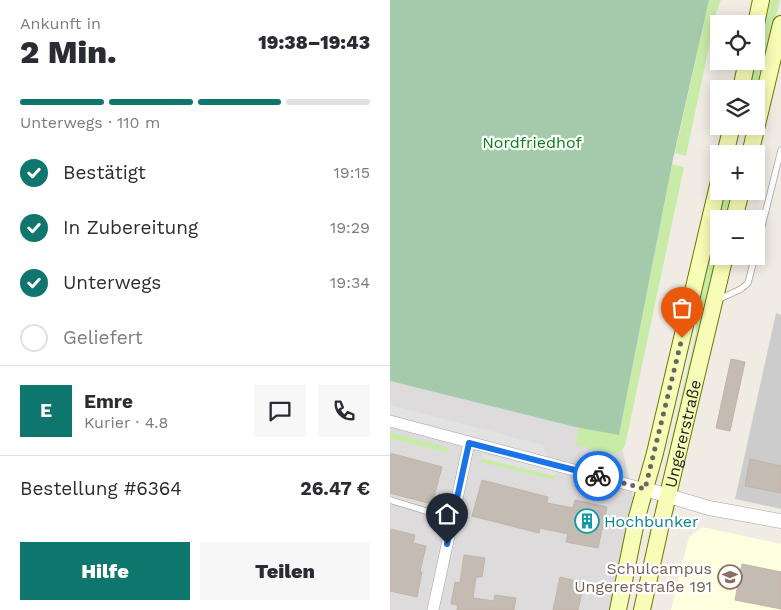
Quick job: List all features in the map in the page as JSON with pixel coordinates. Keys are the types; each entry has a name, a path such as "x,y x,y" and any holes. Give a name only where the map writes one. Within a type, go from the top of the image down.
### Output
{"main road":[{"path":"758,15 762,0"},
{"path":"752,145 775,61 781,24"},
{"name":"Ungererstraße","path":"618,610 638,517 714,200"},
{"name":"Ungererstraße","path":"642,610 723,265"}],"street":[{"path":"390,421 668,495 709,508 781,522"},
{"path":"433,610 469,443"}],"lane":[{"path":"765,214 781,150"},
{"path":"715,301 742,289 748,283 753,265"},
{"path":"390,500 452,519"}],"shaded area":[{"path":"776,313 781,315 781,509 735,499"},
{"path":"390,381 575,427 619,435 641,530 624,610 390,610"},
{"path":"390,405 543,445 548,457 390,414"},
{"path":"483,454 556,471 555,476 482,458"},
{"name":"Schulcampus Ungererstraße 191","path":"702,527 781,544 781,610 671,610 689,537"}],"green space":[{"name":"Nordfriedhof","path":"390,0 709,0 673,159 619,435 575,427 390,381"},
{"path":"709,0 721,0 716,15 710,15 710,42 686,156 675,153"},
{"path":"770,0 780,0 765,62 765,21"},
{"path":"753,70 763,70 761,80 751,80"},
{"path":"672,164 684,167 625,446 620,452 611,453 575,445 579,427 619,434"},
{"path":"723,200 732,200 730,210 720,210"},
{"path":"710,254 710,265 717,265 670,459 667,459 696,333 695,316"},
{"path":"390,432 448,448 446,453 390,438"},
{"path":"482,458 555,476 554,480 481,462"}],"building":[{"path":"731,359 745,362 730,431 716,428"},
{"path":"390,453 442,467 432,504 390,493"},
{"path":"750,459 781,466 781,493 745,486"},
{"path":"482,480 548,497 547,503 573,508 575,500 607,507 598,548 566,542 568,534 540,528 539,533 472,516"},
{"path":"390,529 415,535 413,543 426,546 417,597 390,591"},
{"path":"464,555 485,558 482,577 476,577 473,598 494,601 495,595 516,598 514,610 457,610 458,605 451,604 455,582 460,583"},
{"path":"742,564 781,572 781,609 735,600"},
{"path":"560,577 584,583 578,610 553,610"}],"way so far":[{"path":"598,476 645,489 682,338"}],"place":[{"name":"Hochbunker","path":"587,521"},
{"name":"Schulcampus Ungererstraße 191","path":"730,577"}],"route":[{"path":"447,544 469,443 598,476"}]}
